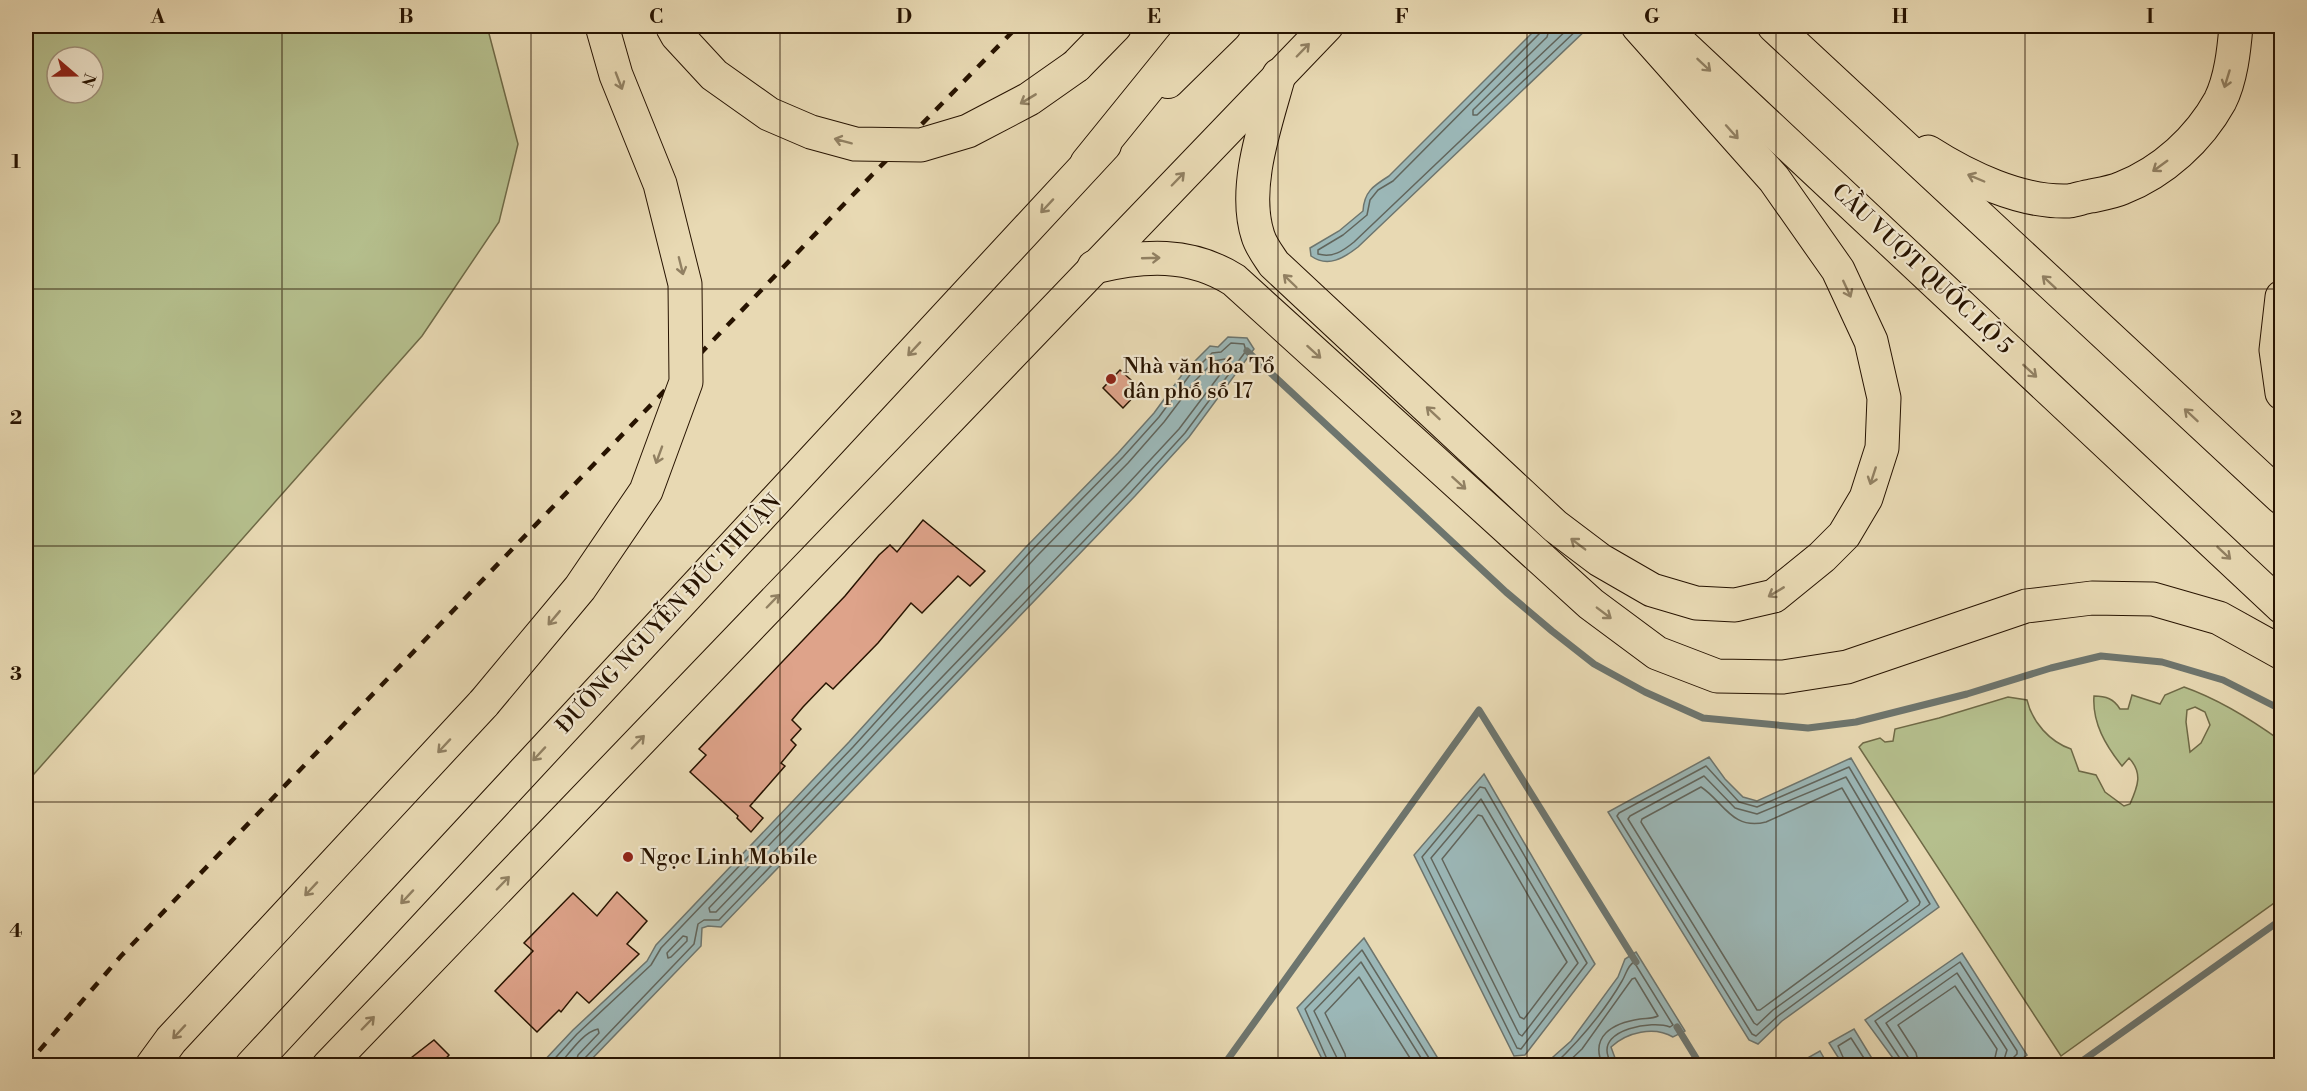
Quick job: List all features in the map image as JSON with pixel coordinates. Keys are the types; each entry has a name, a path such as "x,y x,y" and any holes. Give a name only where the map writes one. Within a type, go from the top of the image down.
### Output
{"highway":[{"path":"152,1065 171,1040 483,703 580,588 645,491 686,382 685,284 660,184 616,75 602,26"},
{"path":"672,26 677,35 714,75 769,114 811,132 855,144 921,145 968,131 1029,99 1076,66 1115,26"},
{"path":"1087,164 1198,26"},
{"name":"ĐƯỜNG NGUYỄN ĐỨC THUẬN","path":"251,1065 1087,164 1225,26"},
{"path":"328,1065 1327,26"},
{"path":"1279,75 1255,168 1255,225 1264,249 1286,278 1555,526 1599,560 1652,590 1696,603 1735,605 1774,596 1822,557 1844,535 1866,498 1882,448 1884,398 1871,341 1838,270 1774,179 1638,26"},
{"name":"CẦU VƯỢT QUỐC LỘ 5","path":"1661,26 2282,607"},
{"path":"1776,26 1913,142 1954,169 1999,188 2033,197 2069,201 2121,189 2142,179 2182,150 2204,127 2221,99 2232,61 2236,26"},
{"path":"1776,26 2282,498"},
{"path":"1094,267 1138,258 1170,258 1190,261 1222,273 1245,290 1592,604 1657,653 1718,676 1783,677 1847,666 2026,606 2092,598 2153,599 2219,618 2282,653"},
{"path":"2282,297 2276,350 2282,393"}],"green space":[{"path":"26,26 487,26 518,144 499,222 422,336 26,783"},
{"path":"2184,687 2197,692 2258,725 2281,741 2281,898 2061,1056 1859,747 1863,743 1880,738 1885,742 1893,741 1895,729 2008,697 2027,700 2033,716 2043,730 2063,746 2071,749 2079,771 2096,775 2105,792 2124,806 2130,804 2138,774 2129,758 2122,766 2101,734 2095,716 2094,696 2109,699 2120,709 2128,709 2132,695 2160,704 2165,695","holes":["2195,707 2205,712 2210,725 2201,743 2190,752 2186,722 2187,710"]}],"water":[{"path":"1539,26 1590,26 1358,247 1336,260 1317,260 1311,256 1310,248 1339,231 1363,211 1365,199 1370,190 1389,176"},
{"path":"1228,337 1247,338 1254,349 1189,437 1135,496 721,927 702,928 701,946 586,1065 540,1065 573,1030 647,961 656,945 849,742 1025,548 1118,453 1154,413 1184,372 1210,346 1218,347"},
{"path":"1709,757 1725,779 1743,797 1757,801 1851,758 1939,907 1782,1021 1758,1044 1749,1040 1608,812"},
{"path":"1484,774 1595,964 1525,1055 1514,1056 1414,855"},
{"path":"1364,938 1442,1065 1325,1065 1297,1008"},
{"path":"1636,952 1685,1031 1673,1037 1658,1032 1641,1032 1611,1047 1615,1058 1625,1062 1639,1059 1645,1065 1544,1065 1571,1041 1618,977 1625,959"},
{"path":"1962,953 2027,1055 2013,1065 1898,1065 1865,1020"},
{"path":"1854,1029 1876,1065 1843,1065 1829,1043"},
{"path":"1820,1051 1828,1065 1795,1065"}],"building":[{"path":"1120,370 1141,389 1123,408 1103,388"},
{"path":"923,520 985,571 970,586 958,576 922,613 911,603 878,643 833,689 826,683 803,707 792,720 801,729 791,740 796,745 781,763 785,766 750,806 763,818 751,832 737,818 738,816 690,772 706,755 699,749 845,596 879,555 890,545 897,552"},
{"path":"617,892 647,921 627,944 639,954 589,1003 577,992 561,1012 559,1010 537,1032 495,991 533,951 524,943 573,893 597,916"},
{"path":"434,1040 449,1055 440,1065 402,1065"}],"waterway":[{"path":"1247,351 1506,592 1552,631 1594,664 1645,692 1703,718 1808,728 1856,722 1967,694 2051,668 2101,656 2162,662 2223,680 2282,710"},
{"path":"1223,1066 1479,710 1636,962"},
{"path":"2075,1066 2282,919"},
{"path":"1677,1027 1701,1066"}],"railway":[{"path":"26,1066 121,956 1018,26"}],"place":[{"name":"Nhà văn hóa Tổ dân phố số 17","path":"1111,379"},
{"name":"Ngọc Linh Mobile","path":"628,857"}]}
